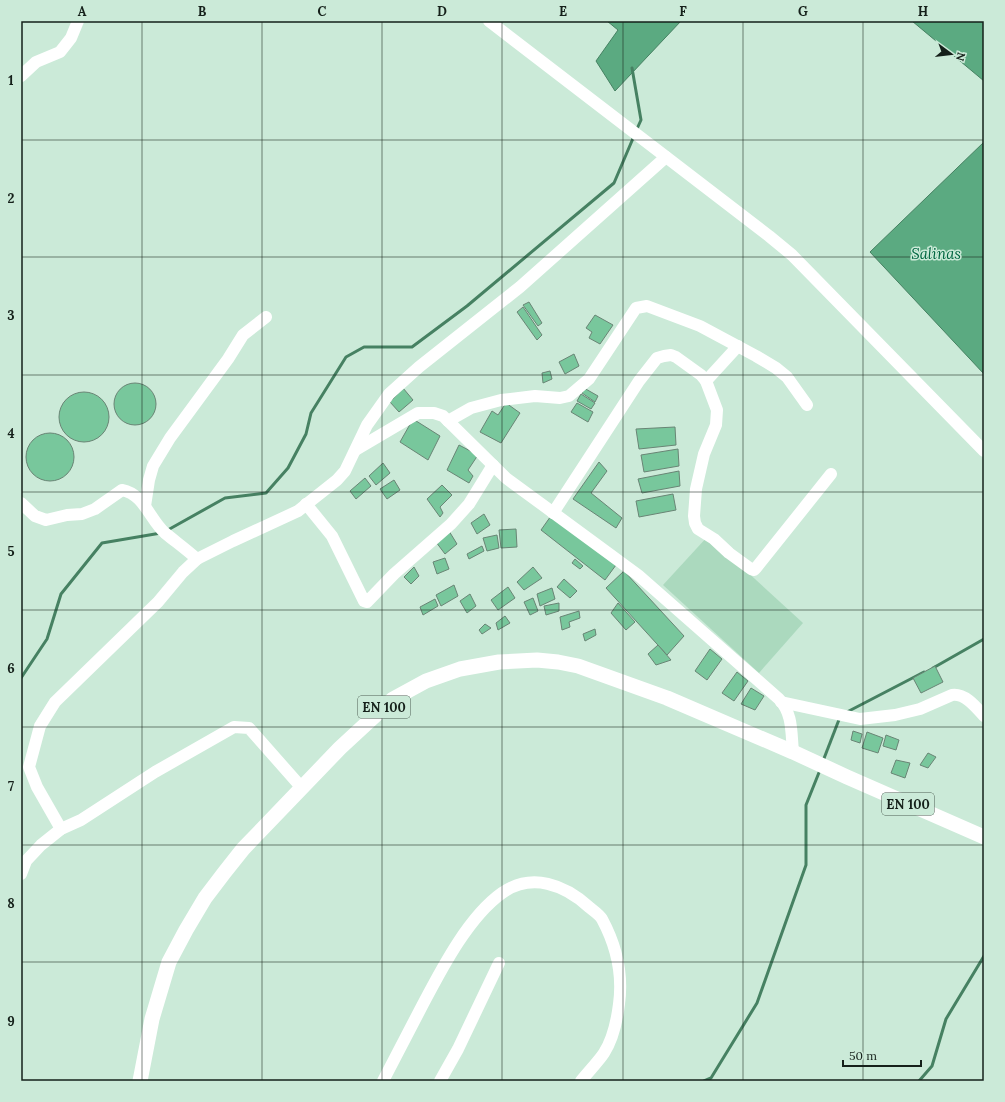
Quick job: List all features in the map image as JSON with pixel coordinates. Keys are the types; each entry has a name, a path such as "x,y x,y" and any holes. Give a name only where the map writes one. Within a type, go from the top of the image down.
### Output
{"main road":[{"name":"EN 100","path":"140,1081 152,1019 169,962 205,898 243,850 340,748 393,699 426,681 460,669 498,662 536,660 578,666 667,698 984,837"}],"street":[{"path":"21,76 36,62 60,52 71,38 78,21"},
{"path":"489,21 769,236 792,256 984,451"},
{"path":"21,62 36,62"},
{"path":"62,829 37,787 29,767 40,726 55,702 158,602 183,572 197,559 298,511 337,480 345,471 367,425 389,394 419,367 520,287 666,157"},
{"path":"448,421 471,408 501,400 535,396 560,398 569,396 589,379 636,308 643,306 647,306 700,326 776,368 787,377 807,405"},
{"path":"145,506 153,466 170,438 243,335 266,317"},
{"path":"706,381 738,346"},
{"path":"554,513 639,381 657,358 664,356 676,357 701,375 706,381 717,410 716,425 704,454 696,489 694,516 698,529 714,539 729,553 751,569 754,570 756,568 831,474"},
{"path":"356,449 418,413 434,413 443,416 506,478 638,575 786,706 789,716 793,752"},
{"path":"306,504 332,536 364,601 367,602 394,574 451,524 469,504 493,465"},
{"path":"21,503 35,516 46,520 67,515 82,514 94,509 122,490 129,491 136,495 164,532 182,545 197,559"},
{"path":"781,702 860,718 902,713 920,709 956,694 972,703 984,716"},
{"path":"21,874 26,861 41,845 62,829 81,820 154,772 234,727 249,728 302,788"},
{"path":"383,1081 451,954 482,910 502,892 521,884 539,882 559,886 578,897 602,918 614,946 620,978 619,1004 614,1030 604,1053 581,1081"},
{"path":"440,1081 458,1049 499,963"}],"shaded area":[{"path":"708,536 803,623 759,673 663,585"}],"water":[{"path":"607,21 681,21 615,91 596,61 618,30"},
{"path":"912,21 984,21 984,81"},
{"name":"Salinas","path":"984,142 984,374 870,252"}],"building":[{"path":"529,302 542,323 538,326 523,305"},
{"path":"523,307 542,335 537,340 517,312"},
{"path":"595,315 613,325 600,344 589,338 592,332 586,328"},
{"path":"574,354 579,366 565,374 559,362"},
{"path":"550,371 552,379 543,383 542,373"},
{"path":"135,383 150,389 156,404 150,419 135,425 120,419 114,404 120,389"},
{"path":"403,388 413,400 399,412 390,402"},
{"path":"584,388 598,396 595,402 582,393"},
{"path":"89,392 94,393 102,399 108,407 108,427 102,435 94,441 79,442 74,441 66,435 60,427 59,412 60,407 66,399 74,393"},
{"path":"581,394 595,403 591,409 577,401"},
{"path":"506,403 520,413 501,443 480,432 492,411 498,415"},
{"path":"577,403 593,412 588,422 571,412"},
{"path":"413,419 440,436 428,460 400,442"},
{"path":"675,427 676,445 639,449 636,429"},
{"path":"50,433 59,435 67,440 72,448 74,457 72,466 67,474 59,479 50,481 41,479 33,474 28,466 26,457 28,448 33,440 41,435"},
{"path":"459,445 478,455 468,470 473,476 469,483 447,470"},
{"path":"678,449 679,466 644,472 641,455"},
{"path":"599,462 607,471 591,493 622,518 616,528 573,499"},
{"path":"383,463 390,473 376,485 369,476"},
{"path":"679,471 680,486 642,493 638,479"},
{"path":"365,478 371,486 356,499 350,491"},
{"path":"394,480 400,490 387,499 380,489"},
{"path":"442,485 452,495 440,507 443,513 440,517 427,499"},
{"path":"673,494 676,510 639,517 636,501"},
{"path":"553,513 616,565 605,580 541,530"},
{"path":"484,514 490,525 477,534 471,523"},
{"path":"516,529 517,547 501,548 499,530"},
{"path":"449,531 457,544 445,554 436,542"},
{"path":"497,535 499,548 487,551 483,538"},
{"path":"482,546 484,551 469,559 467,554"},
{"path":"445,558 449,569 437,574 433,562"},
{"path":"575,559 583,566 580,569 572,563"},
{"path":"414,567 419,576 411,584 404,577"},
{"path":"533,567 542,578 524,590 517,582"},
{"path":"624,571 684,636 667,655 606,588"},
{"path":"564,579 577,591 570,598 557,587"},
{"path":"454,585 458,596 441,606 436,595"},
{"path":"508,587 515,598 498,610 491,600"},
{"path":"552,588 555,599 540,606 537,594"},
{"path":"470,594 476,606 467,613 460,601"},
{"path":"533,598 538,611 530,615 524,602"},
{"path":"435,599 438,606 423,615 420,607"},
{"path":"559,603 559,611 546,615 544,606"},
{"path":"618,603 635,622 626,630 611,613"},
{"path":"579,611 580,618 569,622 570,627 562,630 560,617"},
{"path":"505,616 510,623 498,630 496,623"},
{"path":"485,624 491,628 482,634 479,630"},
{"path":"595,629 596,635 585,641 583,634"},
{"path":"658,645 671,660 656,665 648,654"},
{"path":"710,649 722,659 707,680 695,671"},
{"path":"935,666 943,682 921,693 913,678"},
{"path":"737,672 748,681 734,701 722,693"},
{"path":"751,688 764,696 755,710 741,704"},
{"path":"853,731 862,734 860,743 851,740"},
{"path":"867,732 883,738 878,753 862,748"},
{"path":"886,735 899,740 896,750 883,746"},
{"path":"928,753 936,757 928,768 920,765"},
{"path":"896,760 910,763 905,778 891,773"}],"waterway":[{"path":"632,68 641,120 636,131"},
{"path":"166,531 225,498 266,493 288,468 306,434 311,413 346,357 364,347 412,347 467,306 614,183 634,136"},
{"path":"21,678 47,639 61,594 102,543 161,533"},
{"path":"933,668 984,639"},
{"path":"847,712 924,672"},
{"path":"823,761 840,717"},
{"path":"704,1081 711,1078 757,1003 806,865 806,805 820,770"},
{"path":"919,1081 932,1066 946,1019 984,956"}]}
